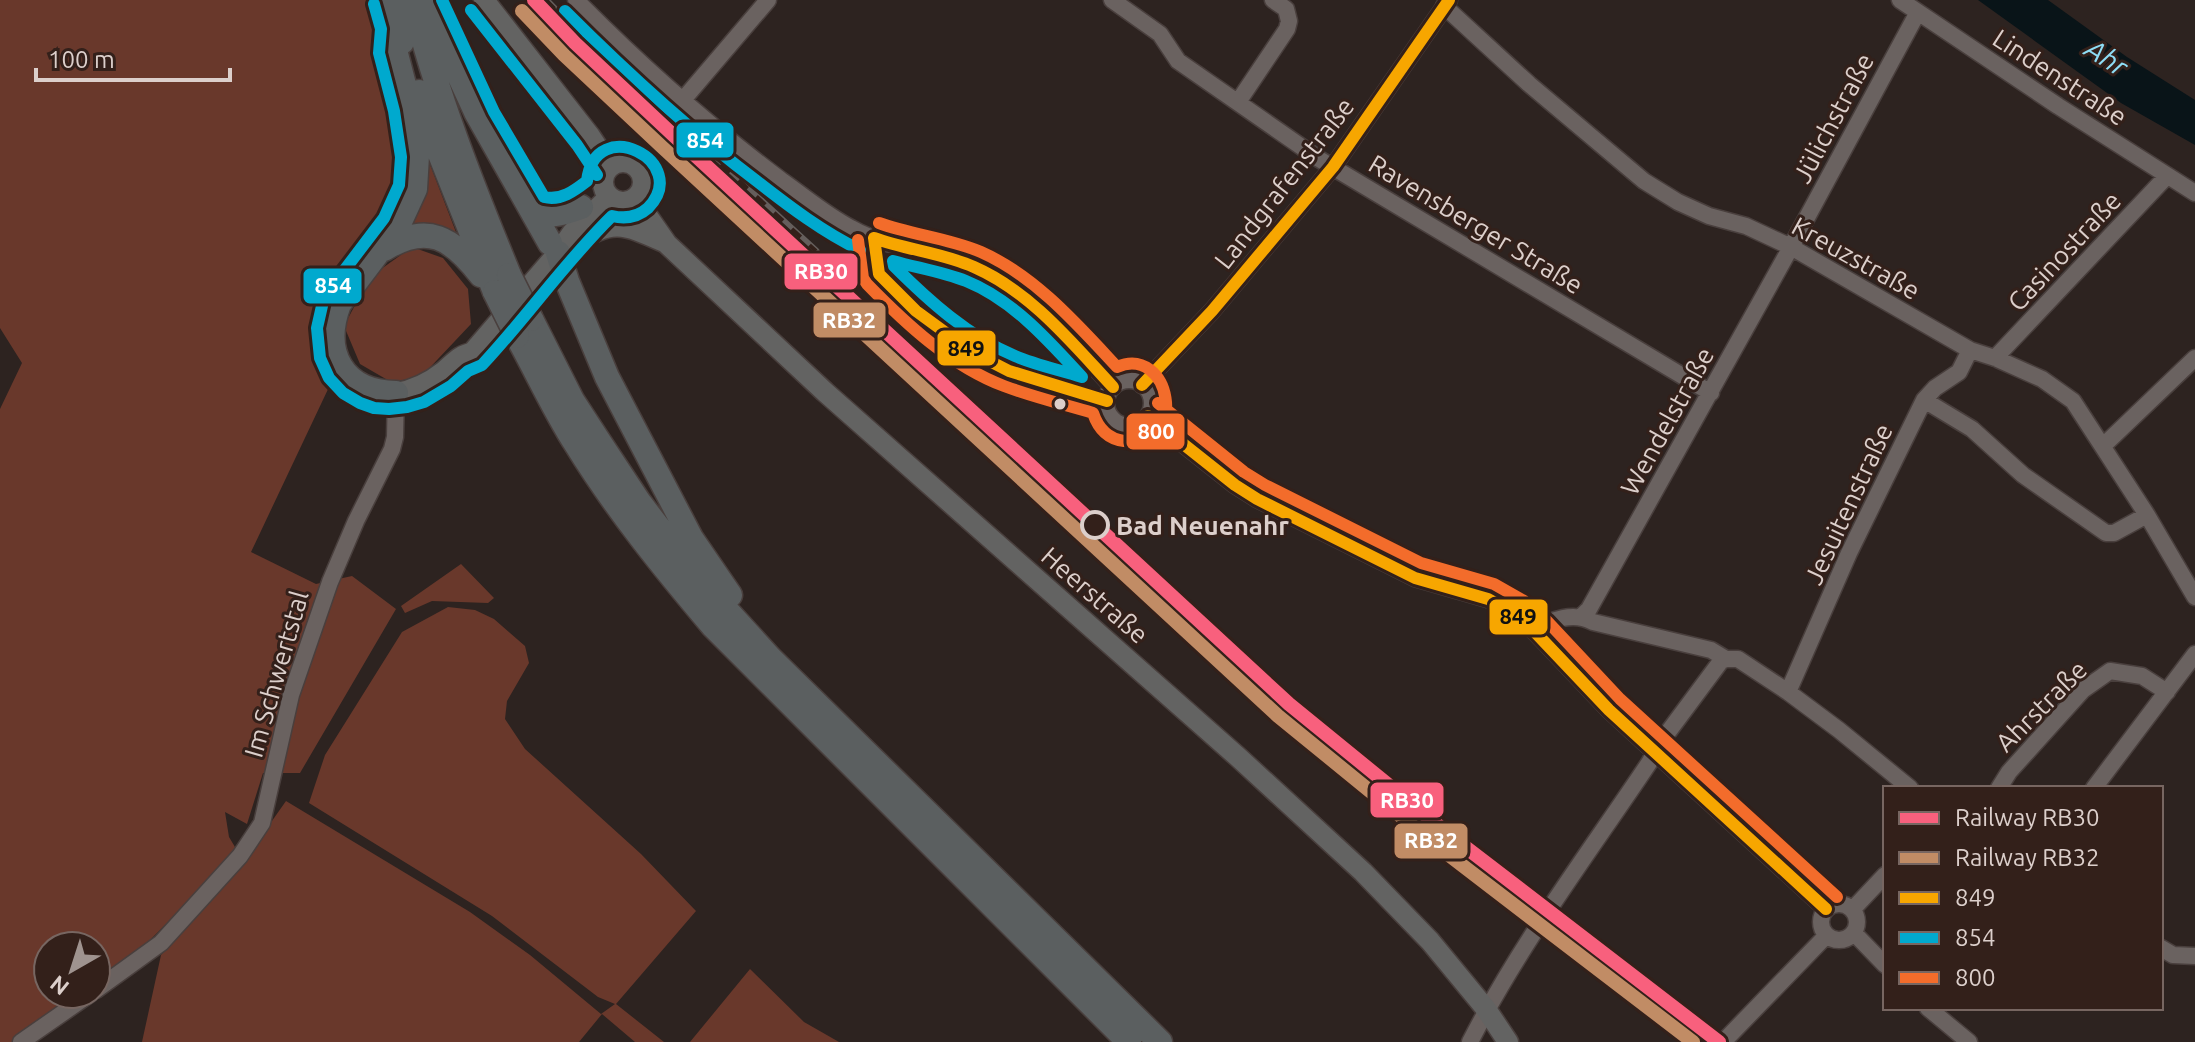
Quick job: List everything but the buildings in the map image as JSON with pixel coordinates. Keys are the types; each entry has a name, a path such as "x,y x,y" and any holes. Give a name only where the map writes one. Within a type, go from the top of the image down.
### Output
{"highway":[{"path":"390,0 436,144 575,443 592,468 648,546 713,626 1129,1042"},
{"path":"413,0 440,92 481,206 502,283"},
{"path":"424,0 476,112 554,248 607,377 691,538 750,621 770,658"},
{"path":"396,393 370,390 359,385 341,367 332,341 339,304 398,226 415,189 417,156 410,108 395,50 397,28"},
{"path":"532,209 556,215 581,207"},
{"path":"380,251 410,236 424,234 437,237 452,244 502,283"},
{"path":"524,328 639,502 697,578 770,658 1160,1042"}],"main road":[{"path":"484,0 610,166"},
{"path":"622,162 639,170 643,182 635,198 619,202 606,193 603,176 610,166 622,162"},
{"path":"396,393 425,384 462,354 472,353 554,248 581,207 606,193"},
{"path":"554,248 572,233 606,193"},
{"name":"Heerstraße","path":"635,198 667,244 825,392 1227,747 1363,872 1430,941 1486,1009 1508,1042"},
{"path":"554,248 600,229 620,225 667,244"}],"street":[{"path":"576,0 682,101 817,207 851,229 886,243 973,266 999,280 1074,343 1113,387"},
{"path":"682,101 768,0"},
{"name":"Ravensberger Straße","path":"1112,0 1160,34 1178,61 1333,167 1711,393"},
{"path":"1238,102 1287,29 1286,9 1273,0"},
{"name":"Lindenstraße","path":"1900,0 2195,193"},
{"name":"Landgrafenstraße","path":"1142,385 1212,311 1333,167 1446,3"},
{"name":"Kreuzstraße","path":"1446,3 1529,84 1664,195 1791,247 1970,350 2042,379 2073,401 2191,590"},
{"name":"Jülichstraße","path":"1791,247 1918,12"},
{"name":"Casinostraße","path":"1995,358 2167,176"},
{"name":"Wendelstraße","path":"1582,616 1589,609 1791,247"},
{"name":"Jesuitenstraße","path":"1788,692 1849,553 1924,400 1935,388 1959,372 1970,350"},
{"path":"2103,446 2195,358"},
{"path":"1121,382 1142,385 1152,400 1148,416 1133,426 1119,424 1110,414 1108,395 1121,382"},
{"name":"Im Schwertstal","path":"112,978 161,943 240,856 262,823 291,695 330,582 392,449 396,393"},
{"path":"1924,400 1972,429 2023,475 2106,533 2114,533 2147,515"},
{"path":"1148,416 1257,499 1415,578 1488,599 1523,620 1589,691 1826,909"},
{"path":"1535,632 1552,620 1582,616 1593,622 1711,650 1788,692 1908,786"},
{"path":"2096,786 2195,654"},
{"path":"1470,1042 1486,1009 1655,752 1710,674 1721,661 1732,659"},
{"name":"Ahrstraße","path":"2000,786 2009,772 2083,690 2110,671 2142,676 2167,692"},
{"path":"1852,910 1883,877"},
{"path":"1838,904 1852,910 1857,919 1854,933 1841,941 1826,936 1820,925 1826,909 1838,904"},
{"path":"1854,933 1883,963"},
{"path":"1723,1042 1826,936"},
{"path":"2163,949 2173,955 2195,956"},
{"path":"21,1042 67,1010"},
{"path":"1930,1010 1969,1042"}],"shaded area":[{"path":"0,0 373,0 407,125 404,191 322,302 319,343 330,385 251,552 316,584 352,576 396,609 300,773 263,773 247,824 225,812 229,837 238,852 142,948 112,970 112,930 32,930 32,1010 57,1010 14,1042 0,1042 0,409 22,363 0,328"},
{"path":"426,154 459,240 422,231 406,222"},
{"path":"412,247 443,258 468,289 471,324 421,377 391,382 360,364 344,326 370,277"},
{"path":"461,564 494,598 488,603 432,601 405,613 401,606"},
{"path":"448,607 475,610 494,619 525,646 529,663 507,701 505,719 525,749 641,854 696,911 616,1004 664,1042 635,1042 602,1014 579,1042 142,1042 161,955 239,868 286,801 470,912 530,955 601,1014 615,1004 598,997 492,916 309,803 325,755 402,632"},
{"path":"750,969 804,1022 839,1042 690,1042"}],"water":[{"name":"Ahr","path":"1978,0 2048,0 2127,57 2195,100 2195,145 2121,103"}],"railway":[{"path":"546,0 581,36 816,251"}],"rail line":[{"name":"RB30","path":"534,0 672,134 1289,704 1451,836 1719,1042"},
{"name":"RB32","path":"522,11 661,146 1278,716 1441,849 1693,1042"}],"transit line":[{"name":"854","path":"374,4 381,29 379,53 394,111 401,157 399,185 384,218 324,297 317,328 320,358 329,378 343,393 360,403 389,409 424,402 451,386 468,371 482,365 612,216 626,217 640,213 648,208 659,191 659,175 651,161 637,151 622,147 606,150 594,160 587,181 572,192 556,198 544,197 494,112 442,0"},
{"name":"849","path":"1142,385 1212,311 1333,167 1449,0"},
{"name":"854","path":"471,10 597,175"},
{"name":"854","path":"565,11 707,142 795,210 860,250"},
{"name":"800","path":"858,240 863,278 867,284 914,329 966,367 1015,390 1093,413 1104,432 1118,440 1145,439 1159,429 1165,415 1166,398 1160,382 1150,370 1135,364 1117,367 1054,302 1001,262 968,247 879,223"},
{"name":"849","path":"874,238 879,274 916,311 972,352 1009,371 1107,401"},
{"name":"849","path":"874,238 962,262 995,278 1050,320 1113,387"},
{"name":"854","path":"893,261 957,278 983,289 1015,310 1082,377 1023,359 982,339 936,305 894,266 893,261"},
{"name":"800","path":"1158,403 1244,472 1265,485 1421,563 1494,584 1524,601 1547,621 1620,699 1837,897"},
{"name":"849","path":"1148,416 1257,499 1415,578 1488,599 1515,614 1609,710 1826,909"}],"place":[{"name":"Bad Neuenahr","path":"1095,525"}]}
